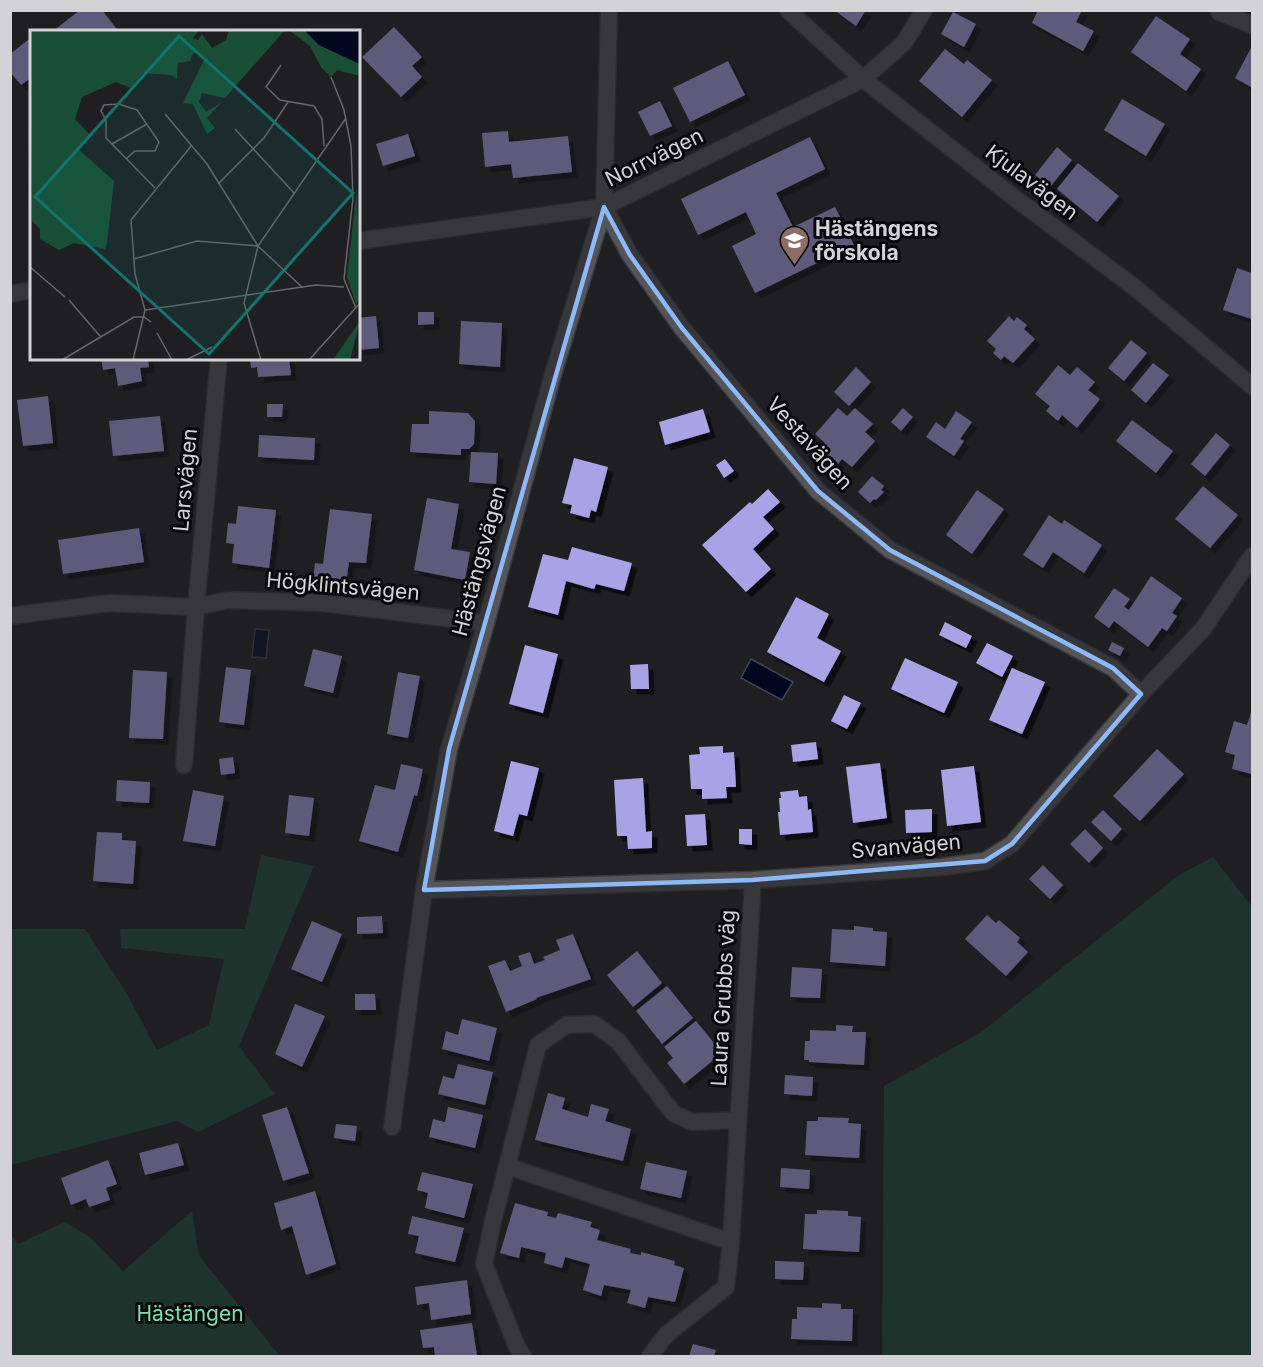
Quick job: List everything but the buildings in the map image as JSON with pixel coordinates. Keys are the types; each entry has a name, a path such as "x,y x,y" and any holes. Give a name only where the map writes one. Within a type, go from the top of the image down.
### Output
{"street":[{"name":"Hästängsvägen","path":"392,1127 423,890 449,750 486,624 551,381 604,207 609,10"},
{"name":"Kjulavägen","path":"788,10 863,80 1131,285 1252,386"},
{"name":"Norrvägen","path":"360,241 604,207 863,80 904,43 924,10"},
{"path":"1219,12 1252,25"},
{"name":"Vestavägen","path":"604,207 630,255 682,328 818,491 890,549 1113,668 1141,694"},
{"path":"10,294 30,290"},
{"name":"Larsvägen","path":"196,607 219,360"},
{"name":"Svanvägen","path":"423,890 753,880 942,867 985,861 1012,843 1141,694 1203,629 1252,556"},
{"name":"Högklintsvägen","path":"10,616 111,603 196,607 228,600 323,603 486,624"},
{"path":"184,765 196,607"},
{"name":"Laura Grubbs väg","path":"650,1356 667,1334 726,1287 731,1242 753,880"},
{"path":"523,1356 517,1347 484,1264 538,1045 567,1025 594,1024 618,1041 673,1113 692,1122 738,1120"},
{"path":"507,1166 731,1242"}],"highlighted area":[{"path":"604,207 630,255 682,328 818,491 890,550 1113,668 1141,694 1012,844 985,861 753,880 424,890 449,749"}],"green space":[{"path":"261,855 314,866 239,1046 275,1094 198,1132 177,1121 11,1165 11,929 85,929 127,994 157,1050 209,1025 224,959 121,948 120,929 245,929"},
{"path":"1213,857 1252,907 1252,1356 882,1356 884,1086 980,1033 1179,875"},
{"name":"Hästängen","path":"192,1211 199,1256 280,1356 11,1356 11,1235 18,1244 65,1222 90,1237 123,1271"}],"water":[{"path":"255,629 269,630 266,658 252,657"},
{"path":"751,659 793,682 782,700 741,678"}],"place":[{"name":"Hästängens förskola","path":"794,266"}]}
